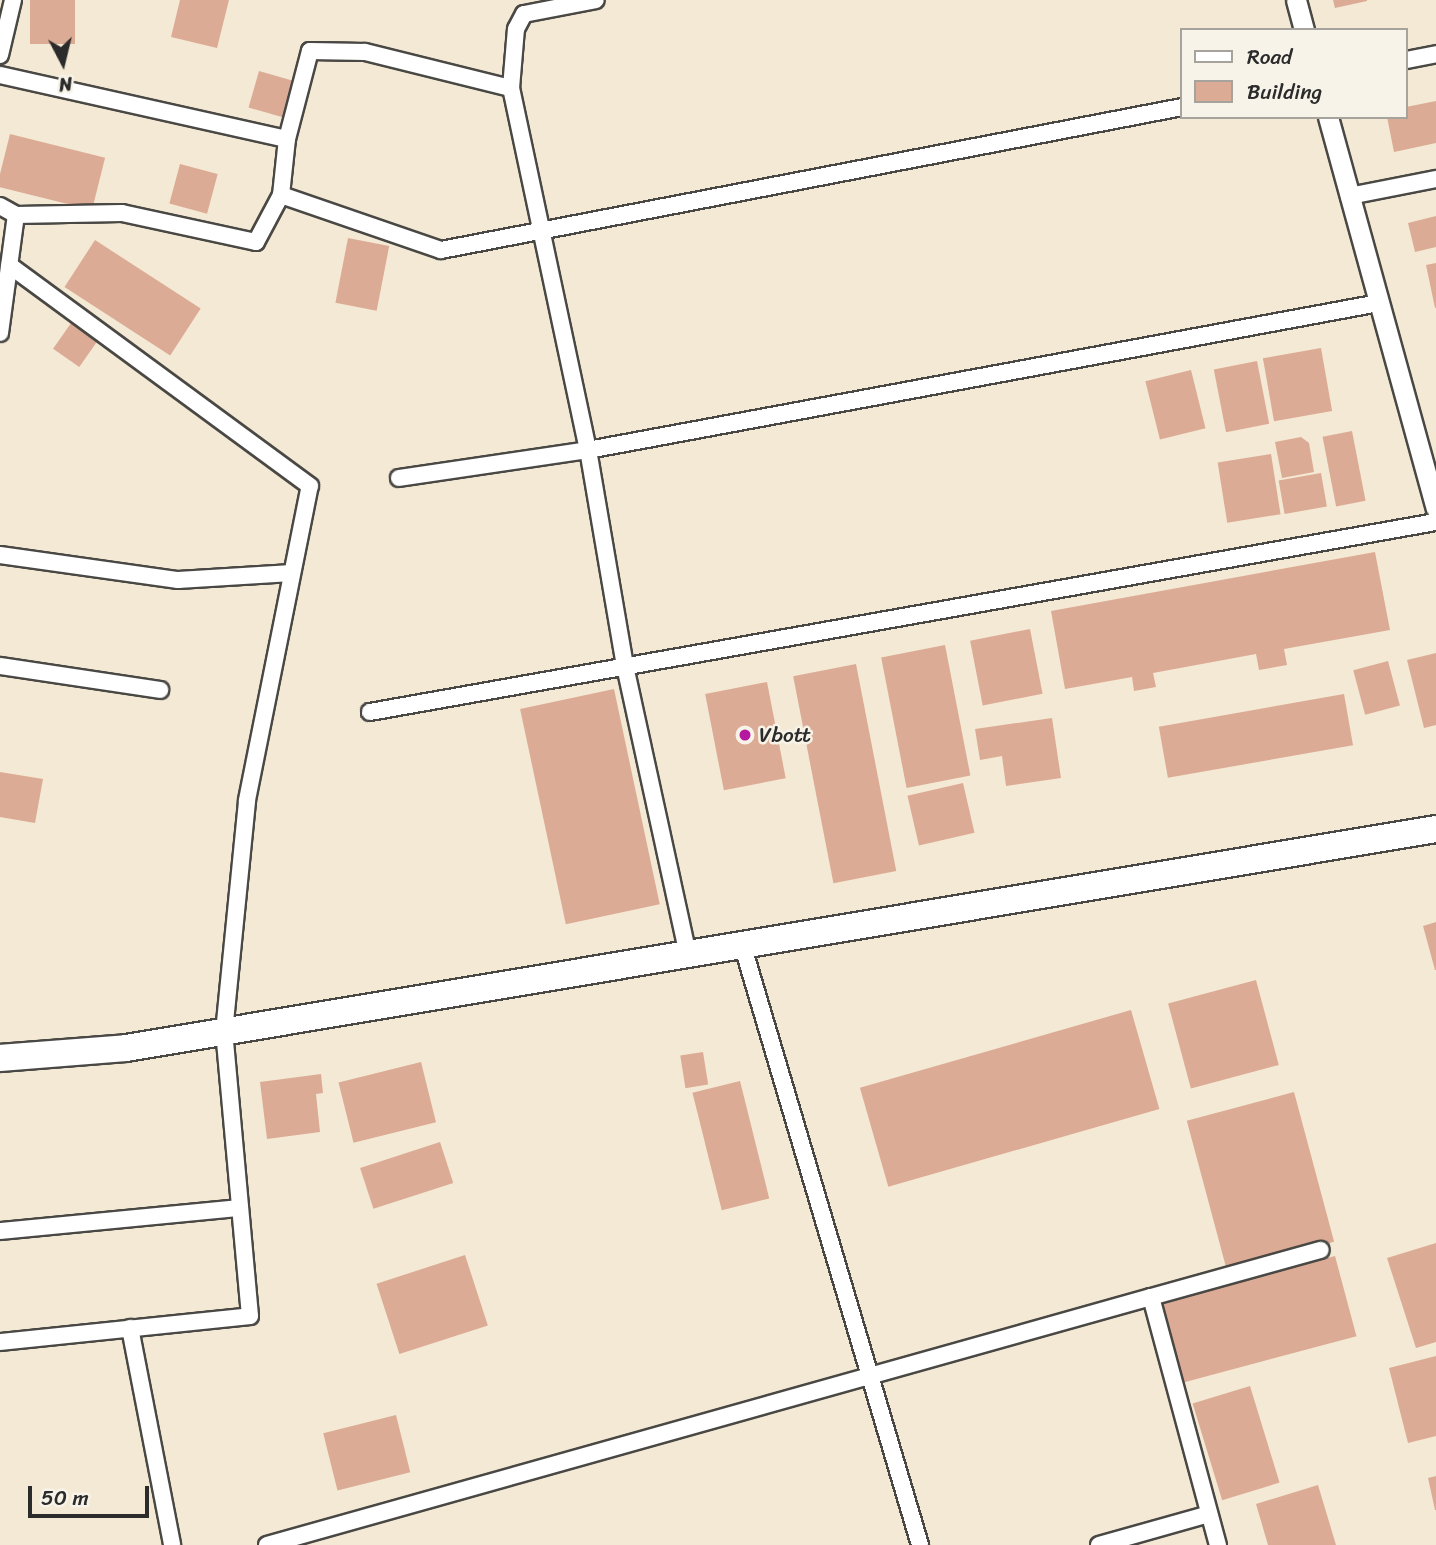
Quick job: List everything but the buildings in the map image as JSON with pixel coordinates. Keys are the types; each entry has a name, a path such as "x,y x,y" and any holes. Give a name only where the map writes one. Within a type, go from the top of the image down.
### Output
{"highway":[{"path":"0,1058 224,1032 1436,829"}],"street":[{"path":"0,55 13,0"},
{"path":"596,0 524,14 516,29 511,88 588,450 625,666 688,955"},
{"path":"1296,0 1303,28"},
{"path":"0,206 16,215 121,213 256,242 281,195 287,139 310,51 321,47 511,88"},
{"path":"1408,60 1436,54"},
{"path":"0,75 287,139"},
{"path":"281,195 441,250 542,235 1180,107"},
{"path":"1329,119 1436,508"},
{"path":"1349,196 1436,180"},
{"path":"0,333 16,215"},
{"path":"0,1342 250,1316 224,1032 247,800 310,485 9,265"},
{"path":"399,478 588,450 1379,303"},
{"path":"370,712 1436,522"},
{"path":"0,555 178,580 292,573"},
{"path":"0,666 160,690"},
{"path":"743,947 873,1376 920,1545"},
{"path":"0,1231 240,1208"},
{"path":"267,1545 1321,1250"},
{"path":"1151,1297 1218,1545"},
{"path":"130,1328 172,1545"},
{"path":"1099,1545 1209,1514"}],"place":[{"name":"Vbott","path":"745,735"}]}
